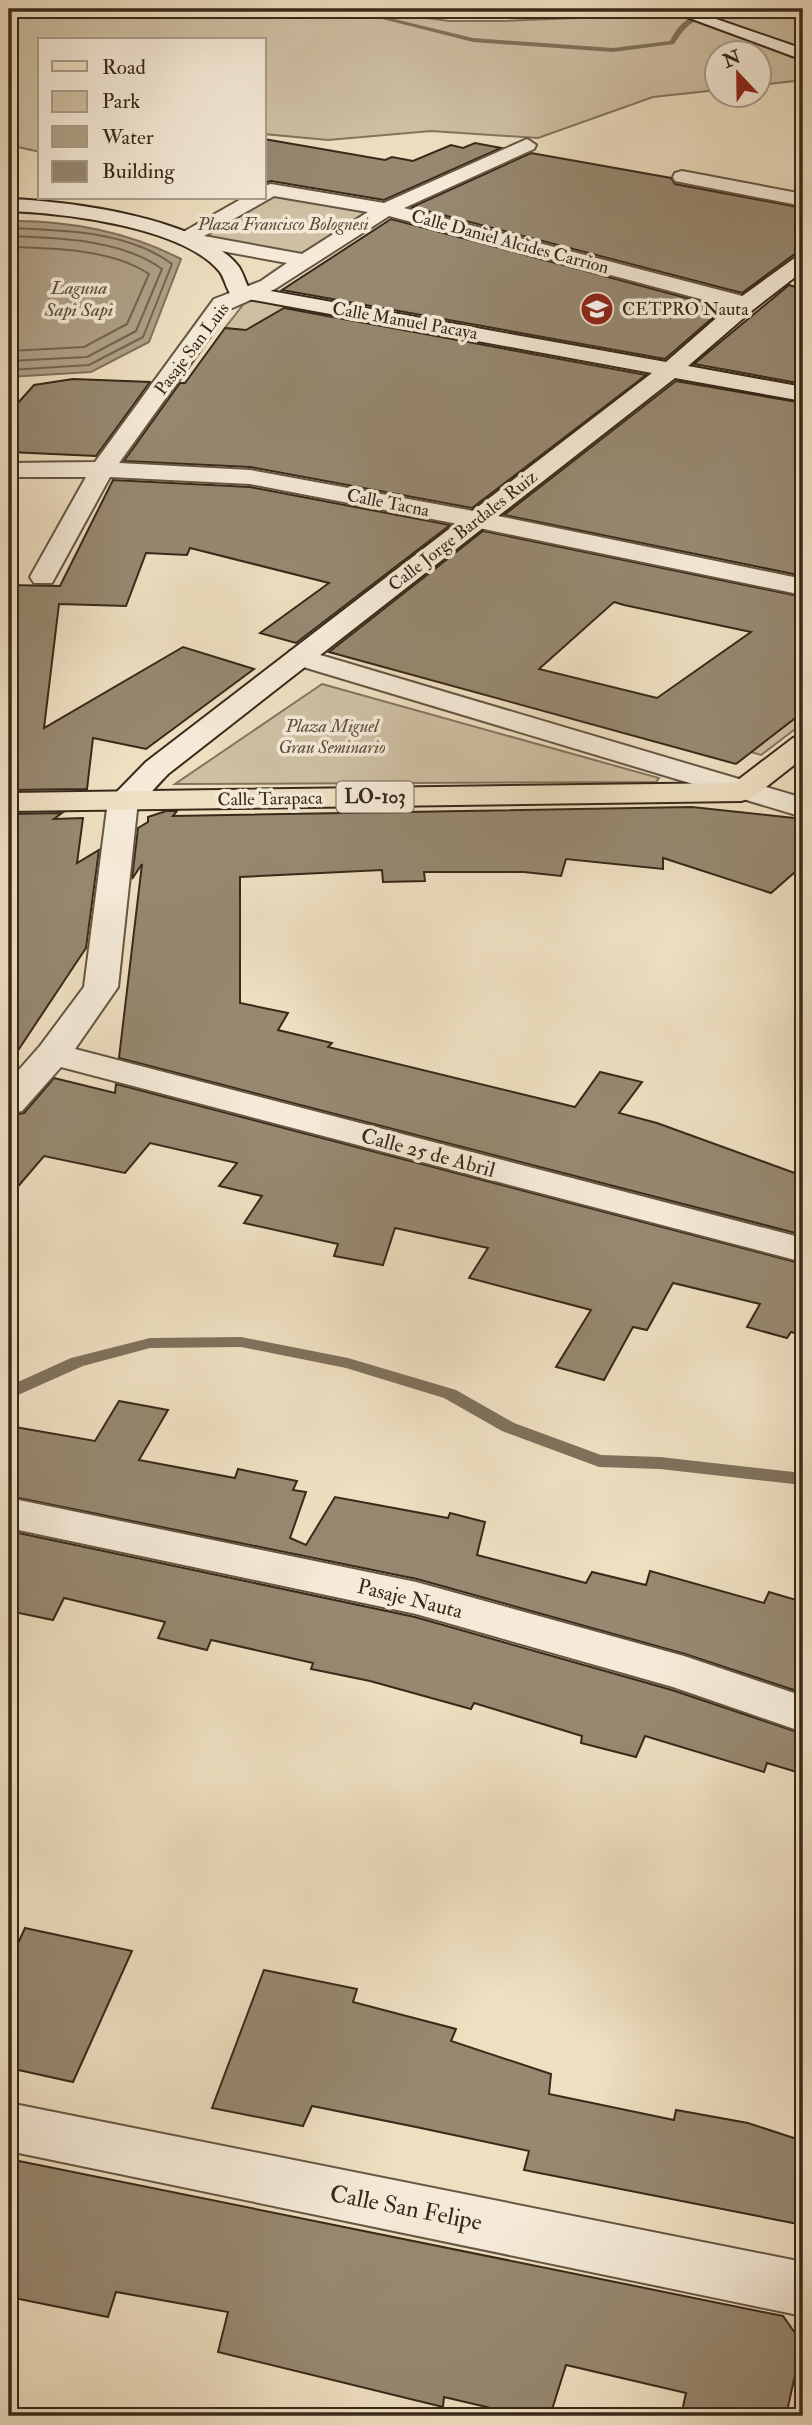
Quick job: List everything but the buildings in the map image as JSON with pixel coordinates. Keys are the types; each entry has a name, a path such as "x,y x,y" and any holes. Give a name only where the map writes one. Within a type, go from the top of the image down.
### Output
{"main road":[{"path":"741,792 803,744"},
{"name":"Calle Tarapaca","path":"9,802 741,792"}],"street":[{"path":"673,9 803,55"},
{"name":"Pasaje San Luis","path":"43,577 102,469 222,304 268,285 386,209 527,145"},
{"path":"682,177 803,200"},
{"name":"Calle Daniel Alcides Carrion","path":"266,194 386,209 746,304"},
{"path":"186,239 254,200"},
{"path":"9,203 117,220 186,239 308,261"},
{"path":"186,239 220,259 237,279 239,292 245,293"},
{"name":"Calle Jorge Bardales Ruiz","path":"123,801 157,768 672,369 746,304 803,261"},
{"name":"Calle Manuel Pacaya","path":"245,293 803,394"},
{"name":"Calle Tacna","path":"9,470 102,469 250,477 479,520 803,587"},
{"name":"Calle Tarapaca","path":"300,657 741,792 803,808"},
{"path":"9,1103 53,1054 101,987 123,801"},
{"name":"Calle 25 de Abril","path":"53,1054 803,1250"},
{"name":"Pasaje Nauta","path":"9,1513 416,1598 684,1673 803,1714"},
{"name":"Calle San Felipe","path":"9,2127 803,2289"}],"green space":[{"path":"9,9 388,9 412,16 449,21 502,21 626,16 662,9 803,9 803,80 774,83 774,38 704,38 704,91 653,97 538,138 431,131 328,140 266,134 266,38 38,38 38,152 9,145"},
{"name":"Plaza Francisco Bolognesi","path":"278,194 378,209 306,257 197,239"},
{"path":"262,298 408,324 390,335 266,333 225,328 246,301"},
{"name":"Plaza Miguel Grau Seminario","path":"322,684 659,778 656,782 175,784"},
{"path":"803,712 803,723 761,755 751,752"}],"water":[{"name":"Laguna Sapi Sapi","path":"9,221 76,225 119,235 181,259 149,342 91,372 9,377"}],"waterway":[{"path":"9,11 30,16 121,9"},
{"path":"346,9 473,40 613,50 672,43 687,23 706,15 803,15"},
{"path":"9,1393 77,1362 150,1343 241,1342 348,1363 450,1394 508,1427 599,1461 660,1463 803,1479"}],"place":[{"name":"CETPRO Nauta","path":"597,309"}]}
